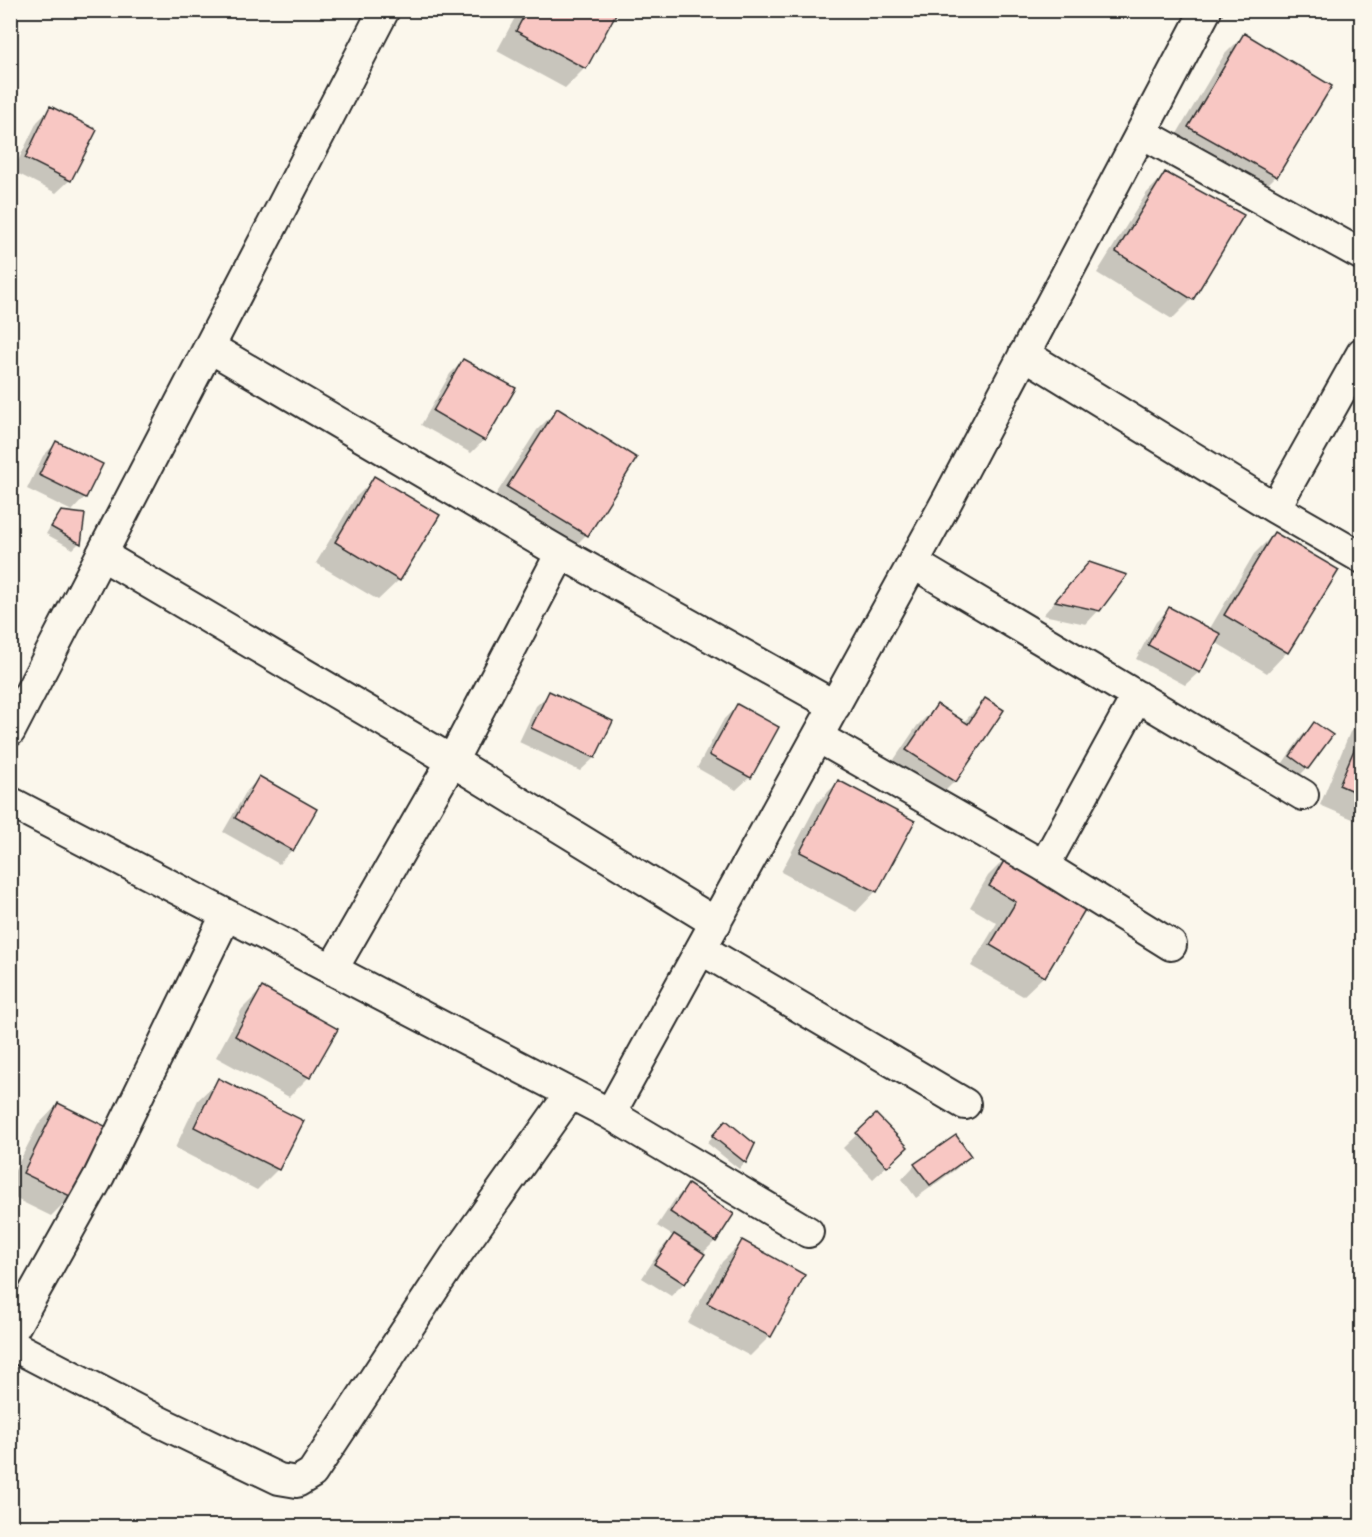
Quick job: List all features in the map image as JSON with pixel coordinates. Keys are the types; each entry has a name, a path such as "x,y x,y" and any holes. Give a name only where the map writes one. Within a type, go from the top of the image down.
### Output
{"street":[{"path":"10,731 384,10"},
{"path":"610,1114 913,563 1206,10"},
{"path":"1142,133 1362,255"},
{"path":"209,347 561,553 835,706"},
{"path":"1275,508 1362,353"},
{"path":"1024,354 1275,508 1362,558"},
{"path":"332,970 452,761 561,553"},
{"path":"102,555 452,761 716,923"},
{"path":"913,563 1303,795"},
{"path":"1044,866 1137,696"},
{"path":"818,737 1044,866 1171,945"},
{"path":"10,802 610,1114 808,1232"},
{"path":"10,1335 99,1176 226,915"},
{"path":"701,949 965,1104"},
{"path":"10,1344 160,1422 268,1474 279,1479 297,1482 312,1473 454,1258 570,1094"}],"building":[{"path":"527,10 618,10 586,69 516,31"},
{"path":"1244,33 1332,86 1277,177 1188,127"},
{"path":"50,106 97,130 71,181 25,158"},
{"path":"1165,172 1244,215 1193,300 1116,252"},
{"path":"463,359 516,388 485,441 433,411"},
{"path":"557,408 637,458 588,536 507,487"},
{"path":"56,441 103,464 86,498 39,475"},
{"path":"374,476 440,515 400,581 335,542"},
{"path":"61,511 85,514 81,544 51,527"},
{"path":"1274,532 1339,570 1288,653 1224,615"},
{"path":"1089,562 1127,575 1100,611 1055,601"},
{"path":"1169,607 1221,634 1200,673 1148,645"},
{"path":"549,691 613,721 595,758 531,728"},
{"path":"985,698 1004,710 956,782 906,750 937,704 968,724"},
{"path":"737,704 779,727 751,778 709,755"},
{"path":"1314,722 1333,735 1308,769 1290,756"},
{"path":"1362,731 1362,795 1339,785"},
{"path":"259,776 317,809 293,851 235,818"},
{"path":"838,780 915,821 877,892 800,852"},
{"path":"1008,854 1089,903 1045,977 990,945 1016,902 989,886"},
{"path":"262,987 338,1029 310,1078 235,1036"},
{"path":"218,1078 304,1121 279,1170 194,1127"},
{"path":"58,1103 107,1127 72,1197 23,1173"},
{"path":"876,1114 908,1147 887,1167 856,1133"},
{"path":"726,1120 755,1144 746,1163 712,1136"},
{"path":"956,1135 971,1156 930,1185 914,1164"},
{"path":"688,1184 734,1214 716,1242 670,1212"},
{"path":"674,1234 705,1254 685,1284 654,1264"},
{"path":"742,1240 805,1275 771,1337 707,1303"}]}
